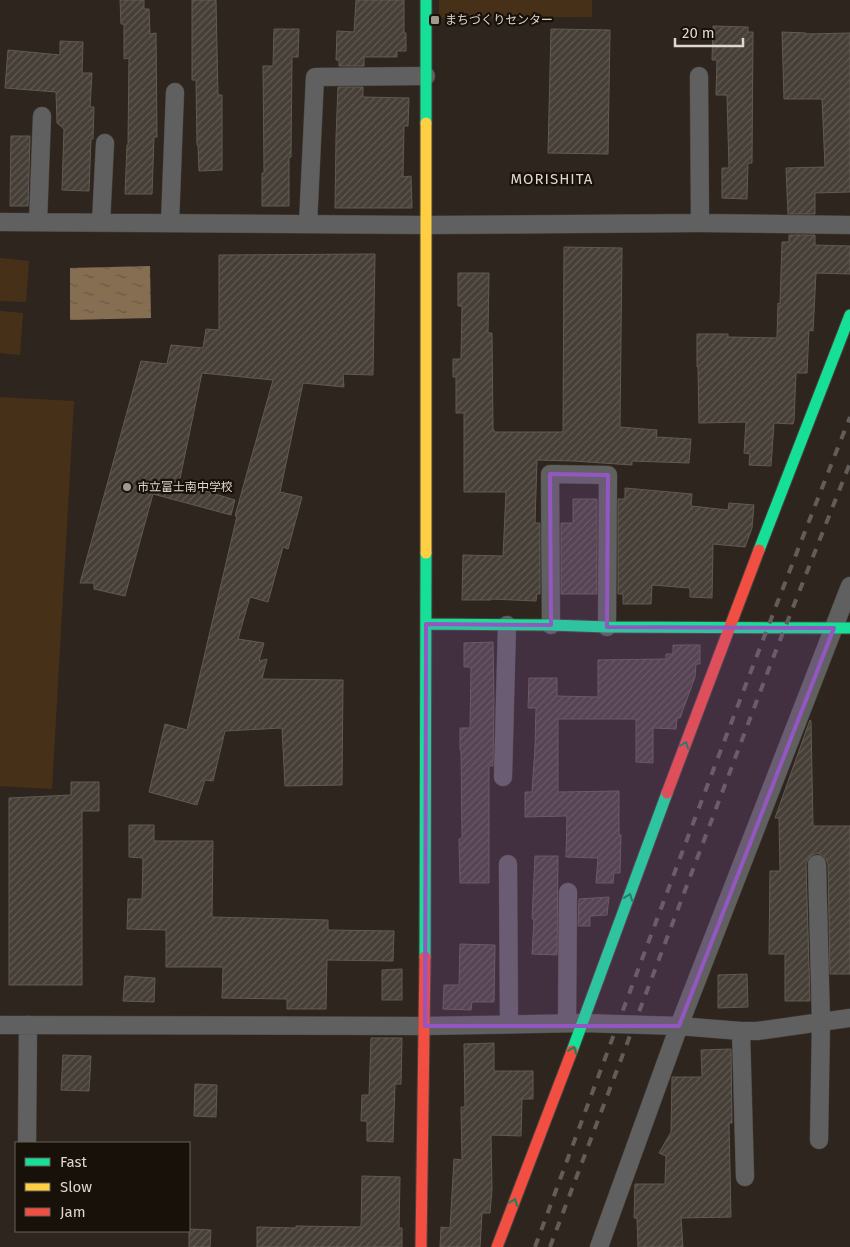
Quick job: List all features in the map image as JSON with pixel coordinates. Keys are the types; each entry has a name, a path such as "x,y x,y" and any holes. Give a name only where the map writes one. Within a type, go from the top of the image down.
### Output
{"street":[{"path":"421,1247 425,1026 426,0"},
{"path":"308,224 315,77 426,76"},
{"path":"699,76 700,223"},
{"path":"170,223 175,92"},
{"path":"38,222 42,116"},
{"path":"101,223 105,143"},
{"path":"0,222 850,225"},
{"path":"497,1247 575,1023 658,817 850,315"},
{"path":"551,625 550,474 608,475 607,627"},
{"path":"599,1247 679,1026 842,628 850,586"},
{"path":"426,624 842,628"},
{"path":"503,777 507,625"},
{"path":"508,864 509,1024"},
{"path":"817,864 821,1022 819,1140"},
{"path":"568,892 575,1023"},
{"path":"0,1025 425,1026 575,1023 679,1026 756,1031 850,1018"},
{"path":"27,1142 28,1025"},
{"path":"741,1031 745,1177"}],"highlighted area":[{"path":"550,474 608,475 607,627 834,628 679,1026 425,1026 426,624 551,625"}],"shaded area":[{"path":"439,0 592,0 592,17 439,18"},
{"path":"0,258 29,261 26,302 0,301"},
{"path":"0,311 23,313 20,355 0,353"},
{"path":"0,397 74,401 52,789 0,786"}],"water":[{"path":"150,266 151,318 70,320 70,268"}],"building":[{"path":"120,0 144,0 144,9 149,9 150,34 156,33 157,137 154,137 152,194 125,194 128,145 129,58 124,59 124,24 121,24"},
{"path":"192,0 216,0 218,95 222,95 222,170 199,171 196,80 192,80"},
{"path":"356,0 404,0 406,51 397,51 397,57 364,57 364,66 339,66 339,60 336,60 337,31 354,32"},
{"path":"713,26 748,27 748,32 753,32 752,163 748,163 747,199 722,198 722,168 729,168 727,95 716,95 717,60 712,60"},
{"path":"274,29 299,29 298,57 292,57 289,206 262,206 262,173 264,173 263,66 273,66"},
{"path":"551,29 610,30 608,154 548,153"},
{"path":"782,32 806,34 850,33 850,192 815,193 815,214 788,214 786,168 825,167 822,99 784,99"},
{"path":"60,41 83,42 82,73 92,73 90,107 94,107 89,191 62,190 64,129 57,123 56,92 5,88 8,50 60,55"},
{"path":"338,87 363,87 363,97 409,98 408,126 404,126 403,177 411,176 412,208 335,208"},
{"path":"11,136 30,136 28,206 10,206"},
{"path":"789,235 815,235 815,245 850,246 850,274 816,273 813,331 809,330 807,373 796,373 793,424 774,423 771,466 749,465 750,454 744,453 746,422 699,423 697,334 728,334 728,337 777,338 782,242 789,242"},
{"path":"564,247 622,248 620,427 657,430 656,437 691,439 689,463 632,461 632,465 537,460 535,523 540,523 540,594 537,594 536,601 462,600 463,555 503,556 506,492 464,492 464,413 456,413 456,377 453,377 453,359 461,359 462,306 458,306 458,273 489,273 488,333 492,333 494,432 563,432"},
{"path":"375,254 373,375 343,374 344,387 303,383 280,492 302,497 288,549 283,547 268,602 250,597 238,639 264,643 259,661 267,659 262,679 343,680 342,785 285,786 282,728 225,731 213,781 205,780 197,805 149,792 165,724 187,730 237,516 235,516 273,380 202,373 179,483 235,500 231,515 153,494 125,596 94,589 94,583 80,583 141,361 167,364 171,345 203,348 206,329 219,330 219,255"},
{"path":"625,488 692,494 691,506 728,510 729,503 754,505 752,528 745,547 713,544 712,598 690,597 690,588 652,585 651,604 623,604 623,594 618,594 618,499 625,499"},
{"path":"573,499 597,499 597,594 561,594 561,523 573,523"},
{"path":"493,642 493,766 489,766 489,883 460,883 459,839 462,838 460,728 470,728 471,667 464,667 464,643"},
{"path":"673,645 700,645 700,664 696,664 695,677 680,718 677,718 676,729 653,728 653,763 636,762 636,719 558,719 558,792 619,791 620,873 614,873 613,883 596,883 598,858 566,857 567,816 525,817 525,792 532,792 535,747 536,708 528,708 529,678 557,678 557,696 598,697 598,660 666,659 666,654 673,654"},
{"path":"810,720 813,826 850,826 850,974 830,974 828,864 822,855 817,853 808,859 806,864 810,1001 785,1001 785,954 769,954 770,871 780,871 779,818 775,818"},
{"path":"71,782 99,782 99,811 82,811 82,985 9,985 9,798 71,795"},
{"path":"129,825 154,825 154,841 213,841 212,917 328,920 328,930 394,931 393,961 327,960 326,1009 287,1009 287,999 222,998 223,967 166,967 166,930 127,929 128,899 142,899 143,858 129,857"},
{"path":"535,856 558,856 557,955 532,954"},
{"path":"609,897 607,915 590,916 590,926 578,926 579,899"},
{"path":"460,944 495,945 494,1002 472,1002 471,1010 443,1009 444,985 459,985"},
{"path":"402,969 402,1000 382,1000 382,970"},
{"path":"747,974 748,1007 718,1008 718,975"},
{"path":"125,976 155,978 154,1002 123,1001"},
{"path":"371,1038 402,1038 401,1084 395,1084 393,1142 367,1141 367,1121 361,1121 362,1095 369,1095"},
{"path":"494,1043 494,1071 533,1071 533,1099 522,1099 521,1136 491,1135 492,1189 490,1213 482,1213 480,1247 440,1247 441,1227 450,1228 454,1159 462,1160 461,1107 465,1107 464,1044"},
{"path":"731,1049 732,1123 729,1123 731,1217 681,1218 683,1247 638,1247 637,1218 634,1218 635,1184 665,1184 666,1156 659,1153 671,1132 672,1077 702,1077 701,1050"},
{"path":"63,1055 91,1056 89,1091 61,1090"},
{"path":"195,1084 217,1085 216,1117 194,1116"},
{"path":"362,1176 400,1177 399,1228 402,1228 402,1247 257,1247 257,1227 361,1227"},
{"path":"190,1229 211,1230 210,1247 189,1247"}],"railway":[{"path":"535,1247 651,935 850,417"},
{"path":"550,1247 773,658 850,463"}],"traffic: fast":[{"path":"426,0 426,123"},
{"path":"759,550 850,315"},
{"path":"425,957 426,553"},
{"path":"426,624 850,628"},
{"path":"572,1051 667,793"}],"traffic: slow":[{"path":"426,123 426,553"}],"traffic: jam":[{"path":"667,793 759,550"},
{"path":"421,1247 425,957"},
{"path":"497,1247 572,1051"}],"place":[{"name":"まちづくりセンター","path":"435,20"},
{"name":"市立富士南中学校","path":"127,487"}],"district":[{"name":"MORISHITA","path":"552,179"}]}
